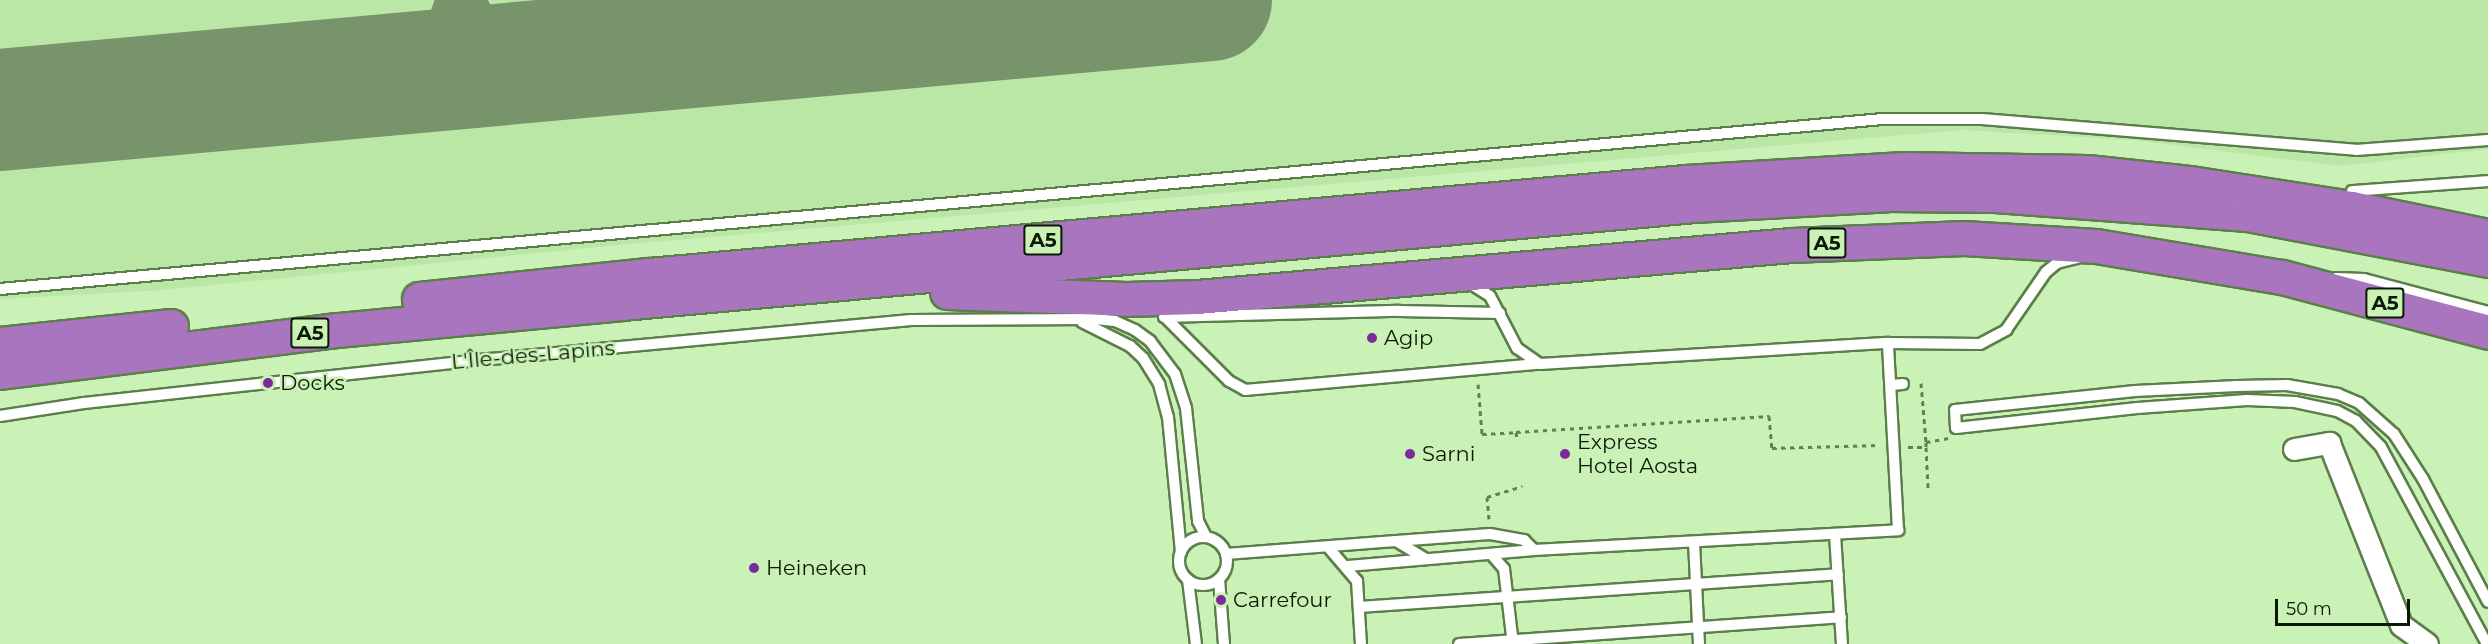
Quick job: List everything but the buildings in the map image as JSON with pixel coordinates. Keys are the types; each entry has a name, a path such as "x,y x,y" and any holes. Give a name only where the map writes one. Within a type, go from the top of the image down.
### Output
{"highway":[{"name":"A5","path":"0,344 650,275 1685,182 1904,169 2087,172 2168,168 2352,190 2488,215"},
{"name":"A5","path":"2087,172 2190,183 2351,208 2488,236"},
{"name":"A5","path":"0,372 325,331 1694,205 1888,194 2082,200 2247,214 2488,260"},
{"name":"A5","path":"622,303 794,302 954,292 1126,299 1253,293 1791,245 1964,238 2096,246 2282,277 2488,332"}],"street":[{"path":"2294,449 2329,443 2401,625 2427,644"}],"lane":[{"path":"0,289 1884,119 2004,120 2356,150 2488,140"},
{"path":"2352,190 2488,181"},
{"path":"1126,299 1167,319 1229,381 1245,390 1540,364 1888,343 1980,344 1995,339 2006,330 2046,272 2071,259 2094,257 2236,269"},
{"path":"2282,277 2364,279 2488,312"},
{"path":"1418,278 1480,286 1500,314 1517,348 1540,364"},
{"path":"1167,319 1399,311 1500,314"},
{"name":"L'Île-des-Lapins","path":"1068,317 1102,328 1130,346 1143,358 1159,384 1168,417 1181,552 1180,567 1188,580 1196,644"},
{"name":"L'Île-des-Lapins","path":"0,416 84,403 491,359 911,320 1068,317 1115,321 1135,330 1150,341 1175,374 1186,408 1198,521 1206,537"},
{"path":"1348,566 1534,550 1898,530 1902,483 1895,446 1888,343"},
{"path":"1891,385 1903,384"},
{"path":"2487,644 2381,447 2356,421 2337,411 2295,402 2247,400 1952,421 1955,410 2135,391 2287,385 2338,394 2359,403 2399,441 2488,602"},
{"path":"1226,554 1490,534 1524,540 1534,550"},
{"path":"1835,534 1842,644"},
{"path":"1181,552 1191,540 1206,537 1218,543 1226,554 1226,568 1219,579 1207,585 1188,580"},
{"path":"1396,541 1426,559"},
{"path":"1694,542 1699,644"},
{"path":"1328,547 1348,566 1357,580 1361,644"},
{"path":"1491,554 1504,568 1509,597 1512,642"},
{"path":"1359,607 1838,574"},
{"path":"1219,579 1224,644"},
{"path":"1459,644 1841,617"}],"path":[{"path":"1490,368 1490,383 1478,384 1482,434 1769,416 1772,448 1895,446 1947,441 1952,421"},
{"path":"1921,383 1928,488"},
{"path":"1516,432 1517,439"},
{"path":"1488,510 1487,497 1522,486"}],"shaded area":[{"path":"0,0 2488,0 2488,149 2340,166 2134,140 1962,130 619,245 163,290 0,299"}],"taxiway":[{"path":"401,73 439,46 449,33 460,0"},
{"path":"461,1 478,32 492,44 512,53 548,60"}],"runway":[{"path":"0,110 1211,0"}],"place":[{"name":"Agip","path":"1372,338"},
{"name":"Docks","path":"268,383"},
{"name":"Sarni","path":"1410,454"},
{"name":"Express Hotel Aosta","path":"1565,454"},
{"name":"Heineken","path":"754,568"},
{"name":"Carrefour","path":"1221,600"}]}
